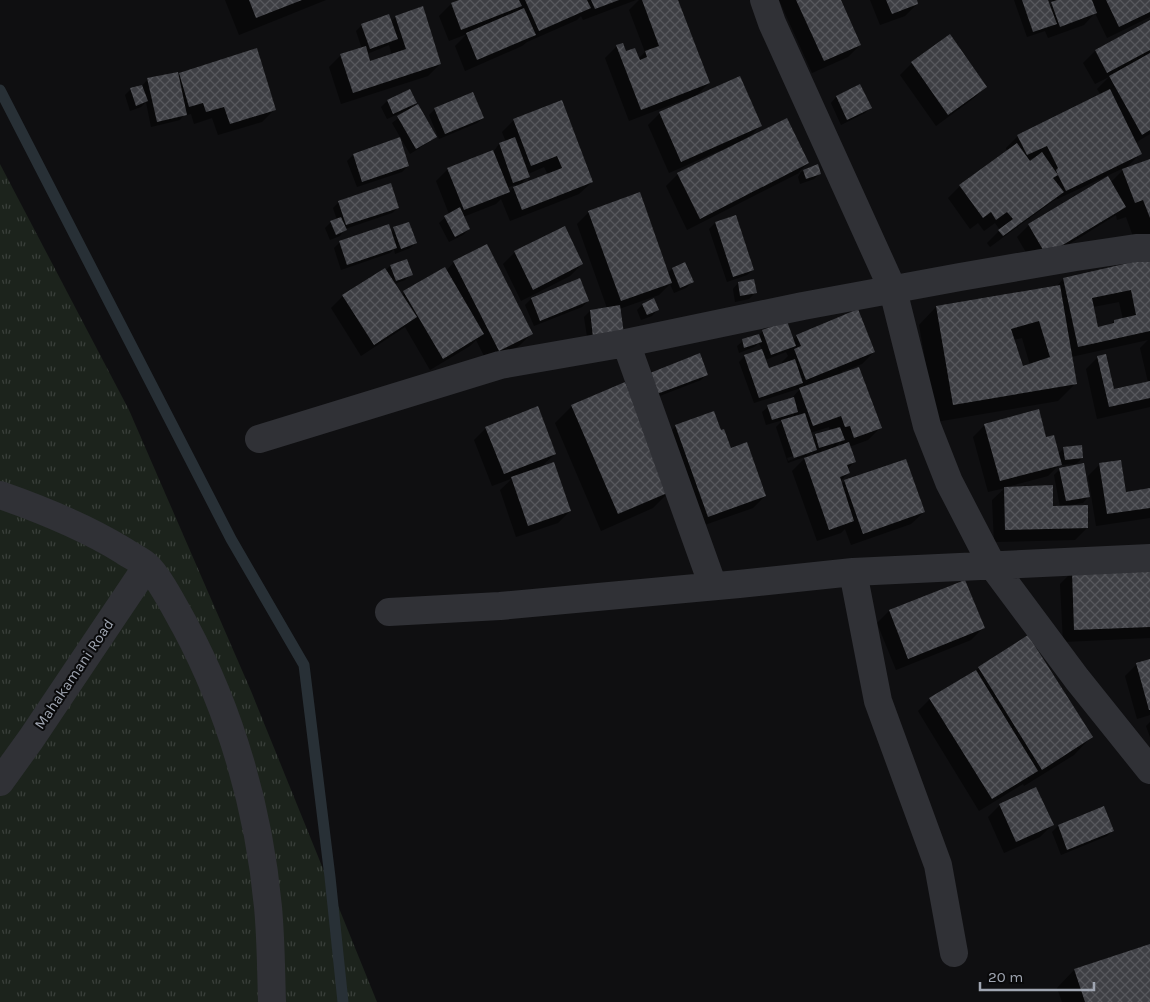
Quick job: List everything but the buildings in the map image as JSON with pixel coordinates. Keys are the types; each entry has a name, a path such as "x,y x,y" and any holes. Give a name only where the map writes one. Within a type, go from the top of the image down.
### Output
{"street":[{"path":"764,0 772,23 893,290 927,426 949,482 992,565 1077,679 1150,770"},
{"path":"259,439 500,365 626,343 804,306 1076,258 1136,248 1150,248"},
{"path":"626,343 713,586"},
{"path":"0,494 47,512 98,536 147,566 170,598 197,649 221,708 248,788 259,842 268,907 272,1002"},
{"path":"388,612 500,606 854,572 1150,558"},
{"name":"Mahakamani Road","path":"0,782 147,566"},
{"path":"854,572 878,701 938,865 954,953"}],"green space":[{"path":"0,164 129,410 251,691 377,1002 0,1002"}],"waterway":[{"path":"0,90 231,539 304,665 343,1002"}]}
